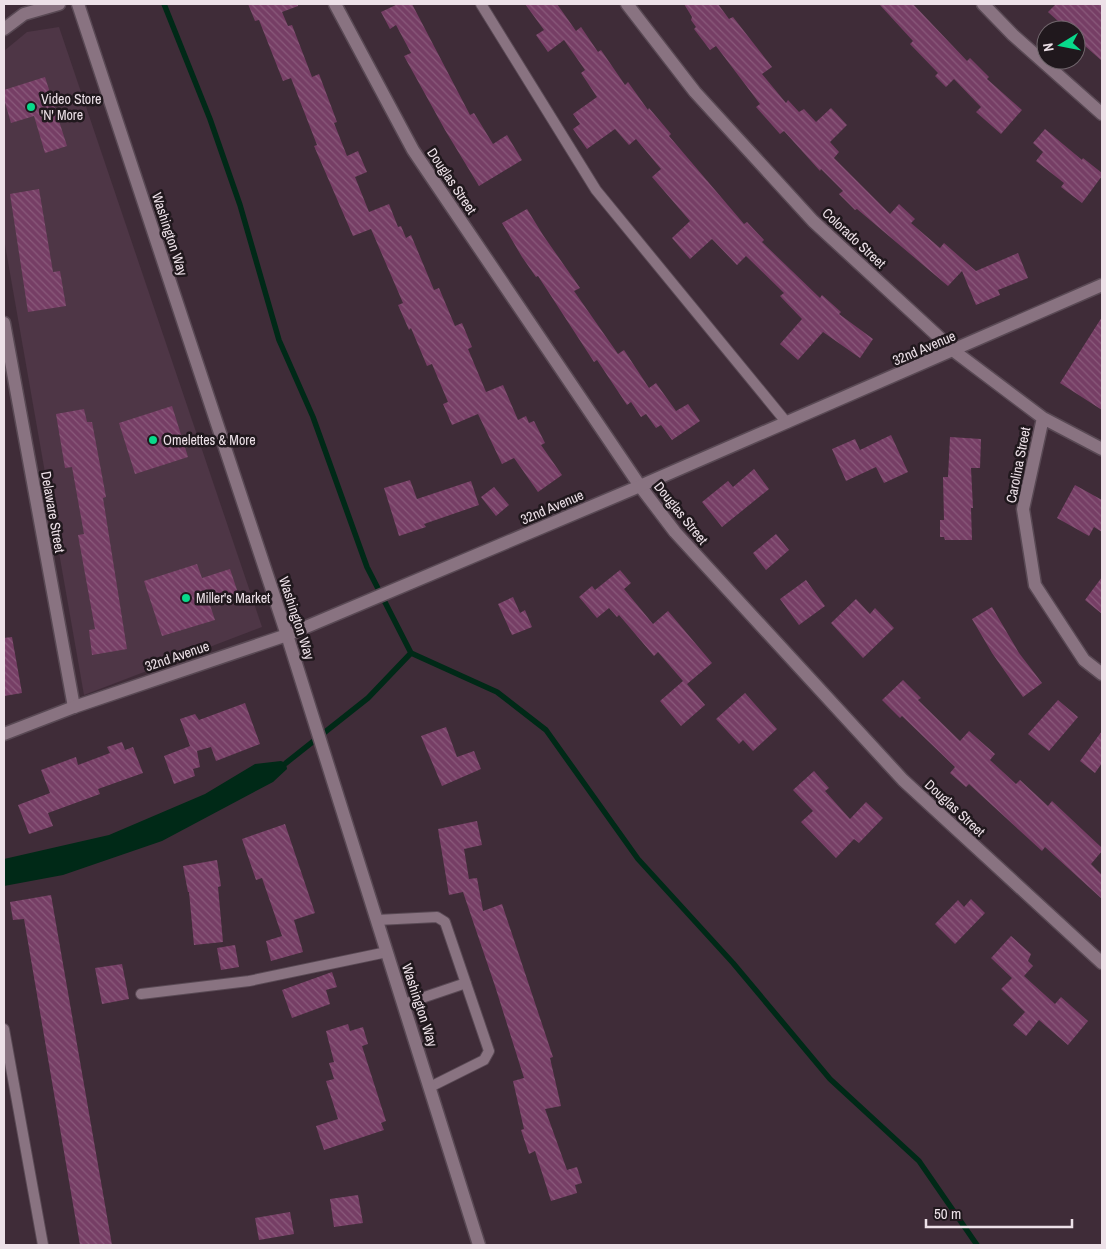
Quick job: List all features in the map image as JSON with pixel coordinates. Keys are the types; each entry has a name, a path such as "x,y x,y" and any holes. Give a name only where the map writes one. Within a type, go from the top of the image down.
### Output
{"street":[{"path":"4,29 24,14 59,4"},
{"name":"Washington Way","path":"78,4 287,635 480,1245"},
{"name":"Douglas Street","path":"335,4 414,150 640,486 675,532 903,780 1102,963"},
{"name":"Colorado Street","path":"627,4 695,92 814,221 954,351 1043,418 1102,449"},
{"path":"983,4 1013,35 1102,114"},
{"name":"32nd Avenue","path":"4,734 74,707 287,635 787,423 1102,285"},
{"name":"Delaware Street","path":"4,323 74,707"},
{"name":"Carolina Street","path":"1043,418 1023,509 1035,585 1084,660 1102,674"}],"lane":[{"path":"481,4 596,190 787,423"},
{"path":"377,920 437,918 445,922 489,1051 484,1060 430,1087"},
{"path":"141,994 249,981 387,952"},
{"path":"404,1004 466,983"},
{"path":"4,1029 42,1245"}],"shaded area":[{"path":"59,27 262,627 84,695 4,239 4,51 27,32"},
{"path":"281,761 286,763 287,769 273,782 162,841 63,875 4,886 4,859 109,835 205,794 255,764"}],"building":[{"path":"248,4 298,4 298,6 282,12 288,26 292,25 312,77 319,74 337,122 334,123 347,156 358,151 367,172 355,177 369,212 389,204 398,227 401,226 406,238 411,235 434,290 439,288 455,326 462,323 472,347 468,349 486,392 503,385 518,420 526,416 529,423 534,421 545,443 541,445 562,475 538,492 514,458 502,464 478,414 452,425 443,404 448,402 432,364 427,366 411,328 409,330 398,305 403,303 371,229 353,236 314,146 317,145 291,78 283,81 259,20 255,21"},
{"path":"398,4 412,4 470,115 474,113 493,144 507,135 522,160 479,186 404,56 411,53 396,25 390,29 381,12"},
{"path":"525,4 557,4 576,31 581,27 598,52 601,50 625,85 628,82 648,110 649,108 671,134 669,136 744,224 747,222 764,240 762,242 820,298 822,295 841,312 839,314 873,339 860,358 823,332 798,360 780,344 802,319 780,296 784,293 746,256 737,265 712,239 690,259 672,238 690,221 652,177 661,169 636,139 629,145 615,129 587,149 573,129 580,124 573,114 597,97 581,73 585,70 564,40 548,52 536,35 544,30"},
{"path":"684,4 718,4 729,19 733,17 772,67 762,74 786,103 788,100 799,112 804,109 816,122 831,108 847,125 830,142 839,152 834,158 890,214 899,204 915,219 911,223 940,248 944,243 976,271 1018,253 1028,278 998,290 1000,295 976,305 962,271 948,286 857,209 855,210 839,194 843,191 821,169 820,171 784,131 780,134 756,107 760,104 716,46 710,50 694,29 696,27 691,20 692,17"},
{"path":"879,4 913,4 967,61 970,58 989,77 987,79 1022,110 1001,134 976,112 981,107 954,79 946,87 935,76 938,73 910,44 913,41"},
{"path":"1056,4 1102,4 1102,61 1086,47 1086,20 1057,20 1048,12"},
{"name":"Video Store 'N' More","path":"45,77 67,146 45,153 34,116 11,123 4,99 4,90"},
{"path":"1045,129 1082,160 1083,158 1102,173 1102,176 1082,203 1061,187 1064,183 1036,161 1043,152 1033,143"},
{"path":"39,189 53,272 60,271 66,306 28,312 10,194"},
{"path":"527,209 580,288 574,291 618,354 624,350 649,388 656,383 676,411 688,404 700,421 672,440 661,425 656,428 646,414 641,417 631,402 627,405 597,360 594,362 538,276 536,277 522,257 502,223"},
{"path":"1102,317 1102,410 1060,383"},
{"name":"Omelettes & More","path":"172,406 188,457 135,474 119,423"},
{"path":"84,409 87,422 92,422 106,497 103,498 127,649 92,655 89,630 95,629 78,535 84,534 72,467 65,468 56,414"},
{"path":"891,435 908,472 884,483 876,467 846,481 832,449 855,439 860,450"},
{"path":"950,437 981,439 980,468 971,468 972,540 945,540 944,537 940,537 940,520 944,520 943,477 948,477"},
{"path":"754,469 769,489 722,527 702,502 728,481 733,487"},
{"path":"410,480 417,499 471,481 479,505 424,524 426,527 399,536 384,488"},
{"path":"1075,485 1102,500 1102,532 1094,527 1089,536 1057,518"},
{"path":"494,487 509,505 496,516 481,497"},
{"path":"776,534 789,550 766,570 753,553"},
{"name":"Miller's Market","path":"197,564 202,578 230,569 238,593 209,602 215,620 162,636 144,581"},
{"path":"620,570 631,583 624,589 653,624 668,611 712,663 687,684 705,705 681,726 660,701 683,681 658,652 654,656 619,615 617,617 609,608 597,618 579,597 592,586 595,590"},
{"path":"1102,577 1102,614 1085,600"},
{"path":"806,580 825,606 799,625 780,599"},
{"path":"513,597 520,613 525,610 532,627 512,635 498,604"},
{"path":"856,599 870,614 875,608 894,628 863,658 831,623"},
{"path":"992,607 1019,653 1042,683 1023,697 992,653 972,619"},
{"path":"12,637 22,693 4,696 4,638"},
{"path":"903,680 921,698 918,700 960,741 969,731 995,754 990,760 1016,784 1020,780 1048,806 1052,801 1102,848 1102,851 1091,864 1102,875 1102,899 1045,847 1042,851 969,784 966,787 950,773 955,767 902,716 900,718 882,700"},
{"path":"745,693 777,729 753,751 743,740 739,744 716,719"},
{"path":"1058,700 1078,717 1049,751 1028,734"},
{"path":"245,703 260,744 216,761 211,747 197,751 200,767 193,769 195,776 174,784 164,756 190,746 180,719 195,714 199,720"},
{"path":"446,727 457,757 474,751 481,769 442,786 421,736"},
{"path":"1102,731 1102,763 1095,773 1080,761"},
{"path":"122,742 125,750 133,747 143,773 98,789 100,794 48,813 53,826 29,834 18,805 50,793 41,770 76,757 78,765 110,753 107,747"},
{"path":"814,771 829,788 825,791 850,819 866,802 883,818 859,843 854,839 836,858 801,822 813,811 793,790"},
{"path":"477,821 482,845 464,849 469,879 477,878 483,911 502,904 553,1057 550,1058 561,1106 545,1109 567,1170 577,1167 582,1183 575,1185 577,1193 551,1201 535,1151 529,1154 521,1130 524,1129 513,1081 524,1078 495,986 463,892 449,895 438,829"},
{"path":"285,824 315,913 294,920 303,952 271,961 266,941 282,936 262,878 256,880 242,839"},
{"path":"217,860 221,886 218,887 223,942 194,945 189,892 183,866"},
{"path":"51,895 112,1245 80,1245 24,919 13,920 10,902"},
{"path":"971,899 985,913 955,944 935,924 958,900 964,907"},
{"path":"1011,936 1031,954 1028,961 1033,966 1024,976 1055,1004 1061,997 1088,1021 1068,1045 1039,1020 1026,1036 1013,1025 1025,1012 1001,989 1012,978 991,958"},
{"path":"235,945 239,967 221,970 217,948"},
{"path":"122,964 129,999 102,1004 95,968"},
{"path":"332,972 337,987 326,990 330,1004 292,1018 282,990"},
{"path":"348,1024 350,1031 363,1027 368,1044 362,1046 386,1121 381,1123 384,1130 324,1150 316,1126 338,1119 326,1081 334,1079 329,1063 334,1062 326,1031"},
{"path":"358,1195 363,1223 334,1227 330,1199"},
{"path":"290,1212 294,1234 259,1240 255,1218"}],"waterway":[{"path":"164,4 210,119 240,205 279,340 313,417 367,567 411,653 497,692 546,730 638,859 733,963 830,1079 919,1161 977,1245"},
{"path":"286,763 368,698 411,653"}],"place":[{"name":"Video Store 'N' More","path":"31,107"},
{"name":"Omelettes & More","path":"153,440"},
{"name":"Miller's Market","path":"186,598"}]}
